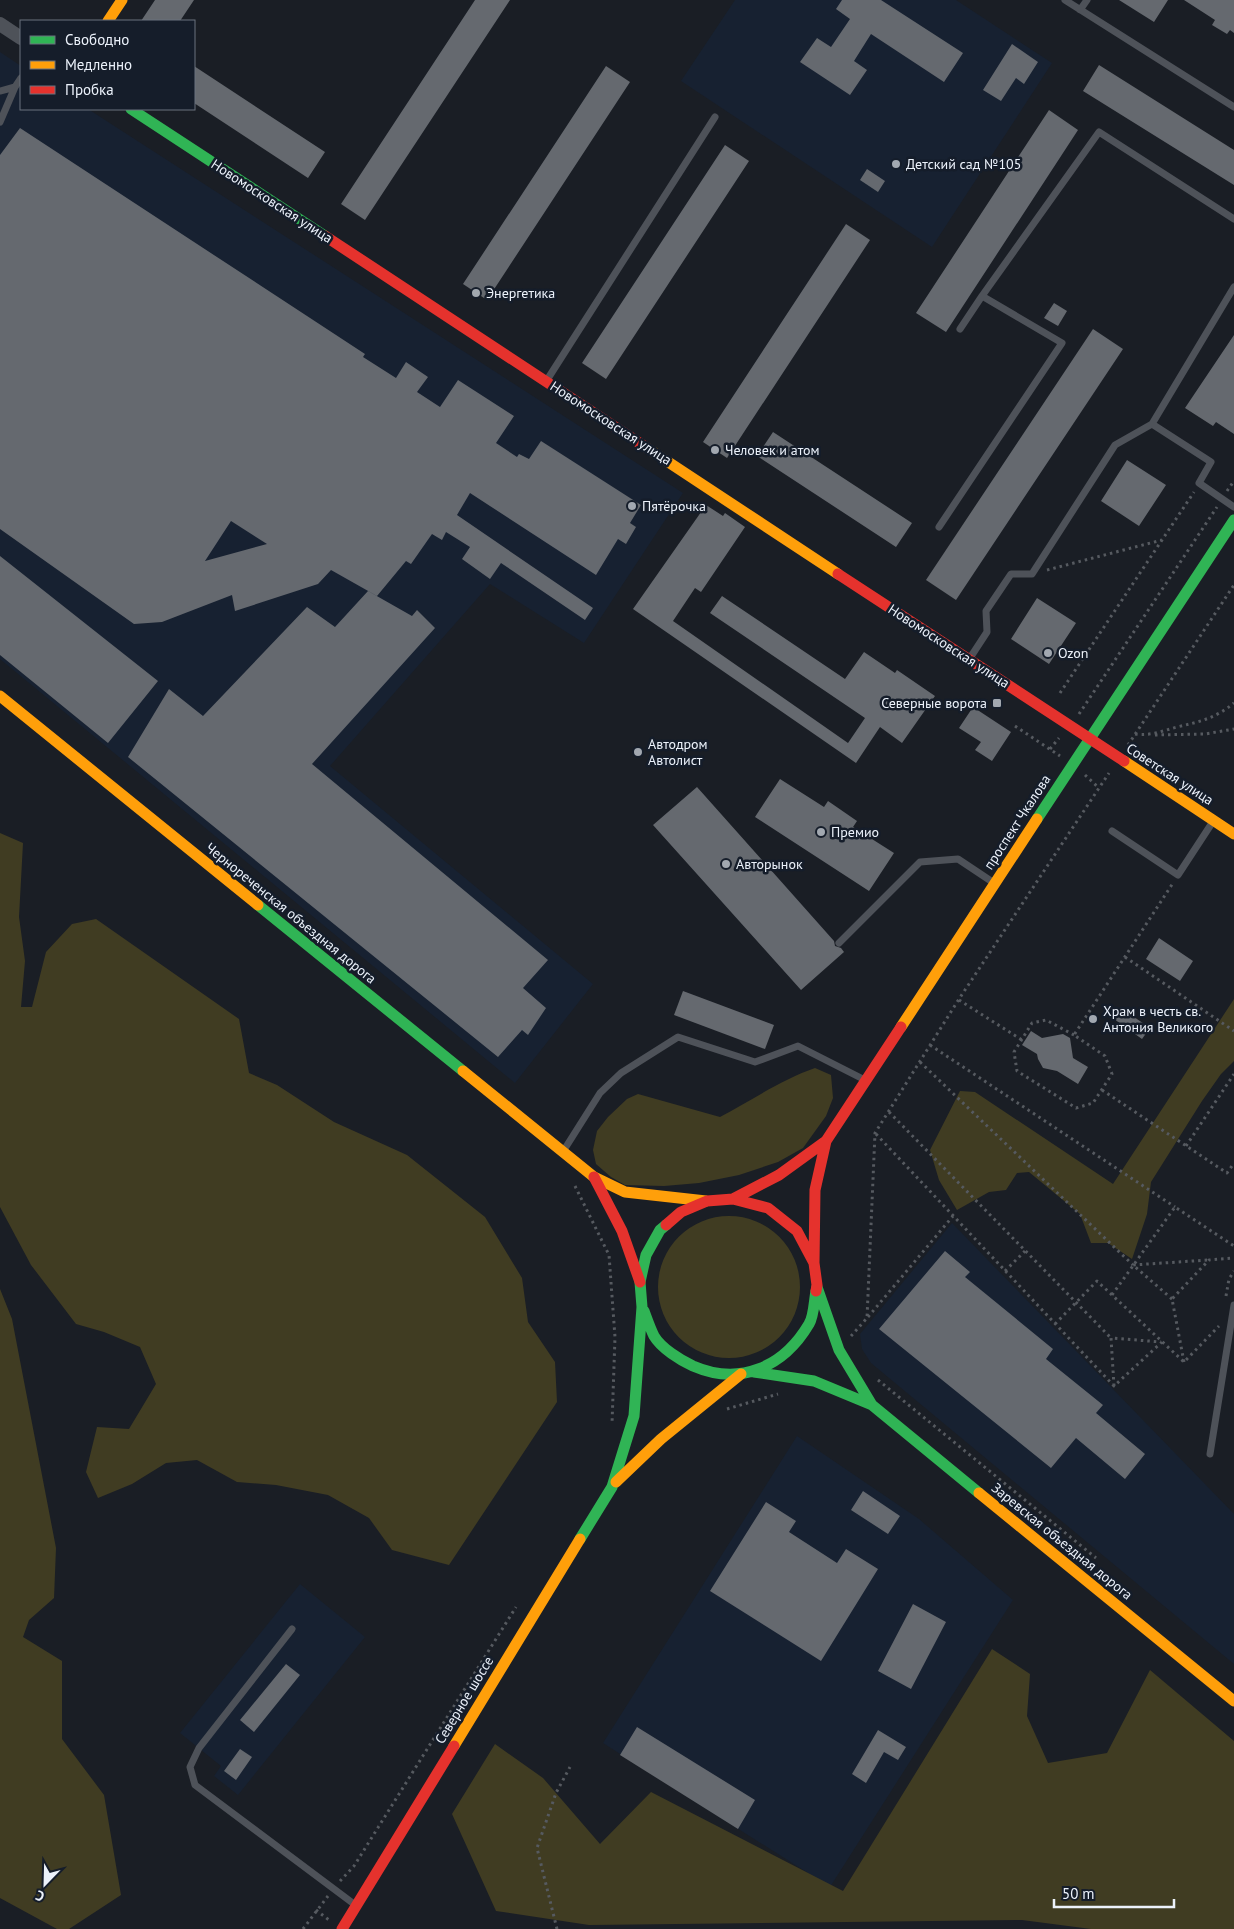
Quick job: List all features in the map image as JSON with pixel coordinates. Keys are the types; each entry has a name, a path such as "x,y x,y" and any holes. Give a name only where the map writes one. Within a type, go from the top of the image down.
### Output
{"main road":[{"path":"109,20 122,0"},
{"name":"Новомосковская улица","path":"133,110 1089,739"},
{"name":"проспект Чкалова","path":"826,1141 1234,520"},
{"name":"Чернореченская объездная дорога","path":"0,696 594,1177"},
{"name":"Советская улица","path":"1089,739 1234,834"},
{"path":"594,1177 626,1192 707,1201 733,1198 779,1175 826,1141"},
{"path":"826,1141 815,1190 814,1263 817,1286 840,1350 850,1370 872,1404"},
{"path":"594,1177 622,1231 640,1282 642,1307 634,1416 612,1487"},
{"path":"733,1198 768,1208 790,1225 797,1231 814,1263"},
{"path":"640,1282 646,1254 660,1230 681,1212 707,1201"},
{"path":"754,1372 788,1353 810,1323 817,1286"},
{"path":"642,1307 655,1337 678,1360 708,1373 741,1374 754,1372 814,1381 872,1404"},
{"path":"612,1487 647,1450 676,1424 741,1374"},
{"name":"Заревская объездная дорога","path":"872,1404 1234,1701"},
{"name":"Северное шоссе","path":"342,1929 612,1487"}],"street":[{"path":"0,24 20,37"}],"lane":[{"path":"1065,0 1234,107"},
{"path":"1080,10 1087,0"},
{"path":"0,122 20,80"},
{"path":"0,91 15,87"},
{"path":"547,381 715,117"},
{"path":"960,329 1099,132 1234,219"},
{"path":"969,660 987,632 986,611 1011,574 1032,574 1115,445 1152,424 1234,287"},
{"path":"939,527 1062,343 982,296"},
{"path":"1152,424 1211,462 1199,483 1234,507"},
{"path":"1112,831 1178,876 1214,821"},
{"path":"838,943 920,862 958,859 994,884"},
{"path":"563,1152 600,1092 621,1073 678,1037 755,1062 798,1046 865,1080"},
{"path":"1210,1454 1234,1305"},
{"path":"292,1628 199,1748 190,1767 196,1785 356,1906"}],"path":[{"path":"1050,749 1084,708 1234,481"},
{"path":"1060,693 1199,483"},
{"path":"1032,574 1162,540"},
{"path":"867,1318 875,1133 959,1000 1234,585"},
{"path":"1147,735 1192,725 1224,711 1234,704"},
{"path":"1135,734 1205,734 1234,729"},
{"path":"1074,1035 1178,876"},
{"path":"1125,957 1234,1031"},
{"path":"959,1000 1022,1040"},
{"path":"1046,1020 1074,1035 1105,1056 1112,1074 1093,1103 1076,1108 1017,1071 1014,1052 1032,1023 1046,1020"},
{"path":"930,1045 1234,1246"},
{"path":"920,1061 1133,1265 1172,1299 1184,1362"},
{"path":"1186,1146 1234,1074"},
{"path":"1102,1090 1227,1173 1234,1163"},
{"path":"889,1112 1110,1338 1114,1386"},
{"path":"875,1133 1114,1386"},
{"path":"570,1182 576,1187 609,1255 615,1337 612,1429"},
{"path":"1112,1295 1176,1207"},
{"path":"840,1350 953,1216"},
{"path":"1005,1271 1025,1251"},
{"path":"1133,1265 1234,1258"},
{"path":"1172,1299 1209,1260"},
{"path":"1225,1305 1229,1279 1234,1271"},
{"path":"1055,1324 1097,1281 1184,1362"},
{"path":"1184,1362 1222,1323"},
{"path":"855,1332 856,1341"},
{"path":"1110,1338 1162,1342"},
{"path":"1114,1386 1162,1342"},
{"path":"872,1375 1096,1558"},
{"path":"719,1412 734,1406 780,1394"},
{"path":"335,1888 354,1866 517,1605"},
{"path":"557,1929 537,1848 556,1793 570,1767"},
{"path":"303,1929 328,1895"}],"shaded area":[{"name":"Детский сад №105","path":"735,0 956,0 1052,63 932,247 681,81"},
{"path":"0,52 20,65 20,110 90,110 683,493 584,643 490,584 330,766 593,984 515,1083 0,659"},
{"path":"0,833 23,843 19,917 25,961 21,1007 32,1007 46,952 72,924 96,919 239,1019 249,1073 277,1085 334,1122 407,1155 485,1217 522,1278 528,1322 555,1362 557,1402 449,1565 392,1550 369,1518 328,1495 276,1485 237,1482 197,1460 166,1463 132,1484 98,1498 86,1472 97,1427 129,1429 156,1384 140,1347 104,1332 76,1324 31,1265 0,1207"},
{"path":"1234,999 1234,1061 1221,1074 1202,1101 1151,1182 1147,1214 1132,1259 1108,1243 1091,1243 1080,1214 1029,1172 1017,1173 1006,1190 989,1192 957,1210 939,1180 930,1150 960,1091 975,1092 1113,1184"},
{"path":"815,1068 831,1075 833,1098 826,1116 803,1148 778,1162 739,1175 699,1183 664,1186 625,1185 611,1177 596,1164 593,1150 597,1131 608,1117 627,1099 638,1094 720,1117 779,1084"},
{"path":"729,1216 743,1217 756,1221 779,1237 795,1260 799,1273 799,1301 795,1314 779,1337 756,1353 743,1357 729,1358 715,1357 702,1353 679,1337 663,1314 659,1301 658,1287 659,1273 663,1260 679,1237 702,1221 715,1217"},
{"path":"952,1223 1234,1514 1234,1664 871,1363 862,1349 860,1334"},
{"path":"0,1289 12,1319 56,1548 54,1598 29,1620 23,1637 62,1661 62,1739 104,1795 121,1895 69,1929 57,1929 0,1898"},
{"path":"797,1436 919,1519 1013,1600 830,1887 603,1743"},
{"path":"300,1584 365,1637 238,1795 214,1776 221,1766 180,1733"},
{"path":"992,1649 1030,1674 1027,1716 1048,1763 1107,1753 1150,1670 1234,1741 1234,1929 1091,1929 1022,1920 589,1925 496,1911 452,1814 495,1744 543,1778 600,1844 651,1792 843,1891"}],"building":[{"path":"155,0 194,0 181,20 142,20"},
{"path":"475,0 510,0 365,220 341,204"},
{"path":"842,0 881,0 963,53 944,82 871,34 854,61 867,70 850,95 800,62 817,38 831,47 850,19 836,9"},
{"path":"1119,0 1168,0 1154,22"},
{"path":"1184,0 1234,0 1234,33 1230,30 1227,34 1212,25 1215,20"},
{"path":"1012,44 1038,62 1024,84 1016,78 1001,101 983,90"},
{"path":"1099,65 1234,150 1234,185 1083,91"},
{"path":"606,66 630,82 487,300 463,284"},
{"path":"195,67 325,152 308,178 195,104"},
{"path":"1049,110 1078,130 946,332 916,313"},
{"path":"20,128 365,354 363,357 396,378 406,362 428,377 417,392 440,407 458,380 514,416 496,443 517,457 519,454 529,459 541,441 641,505 630,523 636,527 626,544 618,539 596,575 470,493 457,515 593,608 585,620 501,563 490,579 462,559 470,547 446,532 442,540 432,534 411,564 406,561 377,596 331,570 318,584 235,611 232,595 162,622 134,624 0,529 0,155","holes":["231,521 267,544 205,561"]},
{"path":"725,145 749,161 606,379 582,363"},
{"path":"867,169 885,181 878,192 860,180"},
{"path":"846,224 870,240 727,458 703,442"},
{"path":"1054,303 1067,311 1058,326 1044,318"},
{"path":"1093,329 1123,349 956,600 926,580"},
{"path":"1234,335 1234,434 1216,422 1213,426 1185,408"},
{"path":"773,432 912,523 896,547 757,456"},
{"path":"1127,460 1166,485 1139,526 1101,501"},
{"path":"706,505 723,516 725,513 745,527 701,592 695,588 673,621 848,743 865,718 710,613 722,596 845,679 864,652 895,673 897,670 935,696 902,743 880,727 856,763 633,609"},
{"path":"0,556 158,681 108,743 0,655"},
{"path":"368,591 412,616 417,610 435,628 312,764 548,960 523,988 546,1008 528,1035 522,1030 498,1057 128,757 169,689 203,716 307,607 335,627"},
{"path":"1037,598 1076,623 1049,664 1011,639"},
{"path":"973,707 1011,732 992,761 975,750 981,742 959,728"},
{"path":"780,779 824,807 828,801 857,821 853,827 894,853 869,891 755,817"},
{"path":"697,787 834,941 835,946 841,948 844,952 801,990 653,825"},
{"path":"1159,938 1193,961 1180,981 1146,959"},
{"path":"683,991 774,1025 765,1049 674,1015"},
{"path":"1121,1008 1150,1028 1142,1039 1114,1019"},
{"name":"Храм в честь св. Антония Великого","path":"1031,1031 1042,1038 1063,1034 1070,1038 1073,1058 1088,1067 1078,1084 1057,1071 1043,1068 1037,1054 1022,1045"},
{"path":"945,1251 970,1272 965,1277 1053,1349 1046,1359 1103,1405 1096,1413 1145,1454 1125,1479 1076,1438 1051,1468 879,1329"},
{"path":"863,1491 900,1516 888,1534 851,1510"},
{"path":"766,1502 796,1521 789,1532 837,1563 846,1549 878,1569 821,1661 710,1591"},
{"path":"913,1604 946,1622 911,1689 878,1671"},
{"path":"286,1664 300,1675 254,1732 240,1720"},
{"path":"637,1727 755,1800 738,1829 620,1755"},
{"path":"878,1730 906,1747 898,1760 884,1752 866,1783 852,1774"},
{"path":"240,1749 252,1757 236,1780 224,1771"}],"traffic: fast":[{"path":"133,110 325,236"},
{"path":"1037,819 1234,520"},
{"path":"258,905 463,1071"},
{"path":"580,1539 612,1487 634,1416 642,1307 640,1282 646,1255 660,1230 666,1225"},
{"path":"817,1287 839,1350 872,1405"},
{"path":"644,1311 657,1340 677,1357 693,1366 710,1372 743,1373 773,1362 798,1339 811,1321 816,1291"},
{"path":"754,1372 814,1381 872,1405 979,1493"}],"traffic: slow":[{"path":"109,20 122,0"},
{"path":"647,448 838,574"},
{"path":"0,696 258,905"},
{"path":"1124,761 1234,834"},
{"path":"901,1027 1037,819"},
{"path":"463,1071 594,1177 625,1192 706,1201"},
{"path":"616,1482 661,1439 741,1374"},
{"path":"979,1493 1234,1701"},
{"path":"454,1746 580,1539"}],"traffic: jam":[{"path":"325,236 647,448"},
{"path":"838,574 1124,761"},
{"path":"733,1199 779,1175 826,1141 901,1027"},
{"path":"816,1291 814,1263 815,1190 826,1141"},
{"path":"594,1177 622,1231 640,1282"},
{"path":"666,1225 681,1212 707,1201 733,1199 768,1208 797,1231 814,1263"},
{"path":"342,1929 454,1746"}],"place":[{"name":"Детский сад №105","path":"896,164"},
{"name":"Энергетика","path":"476,293"},
{"name":"Человек и атом","path":"715,450"},
{"name":"Пятёрочка","path":"632,506"},
{"name":"Ozon","path":"1048,653"},
{"name":"Северные ворота","path":"997,703"},
{"name":"Автодром Автолист","path":"638,752"},
{"name":"Премио","path":"821,832"},
{"name":"Авторынок","path":"726,864"},
{"name":"Храм в честь св. Антония Великого","path":"1093,1019"}]}
